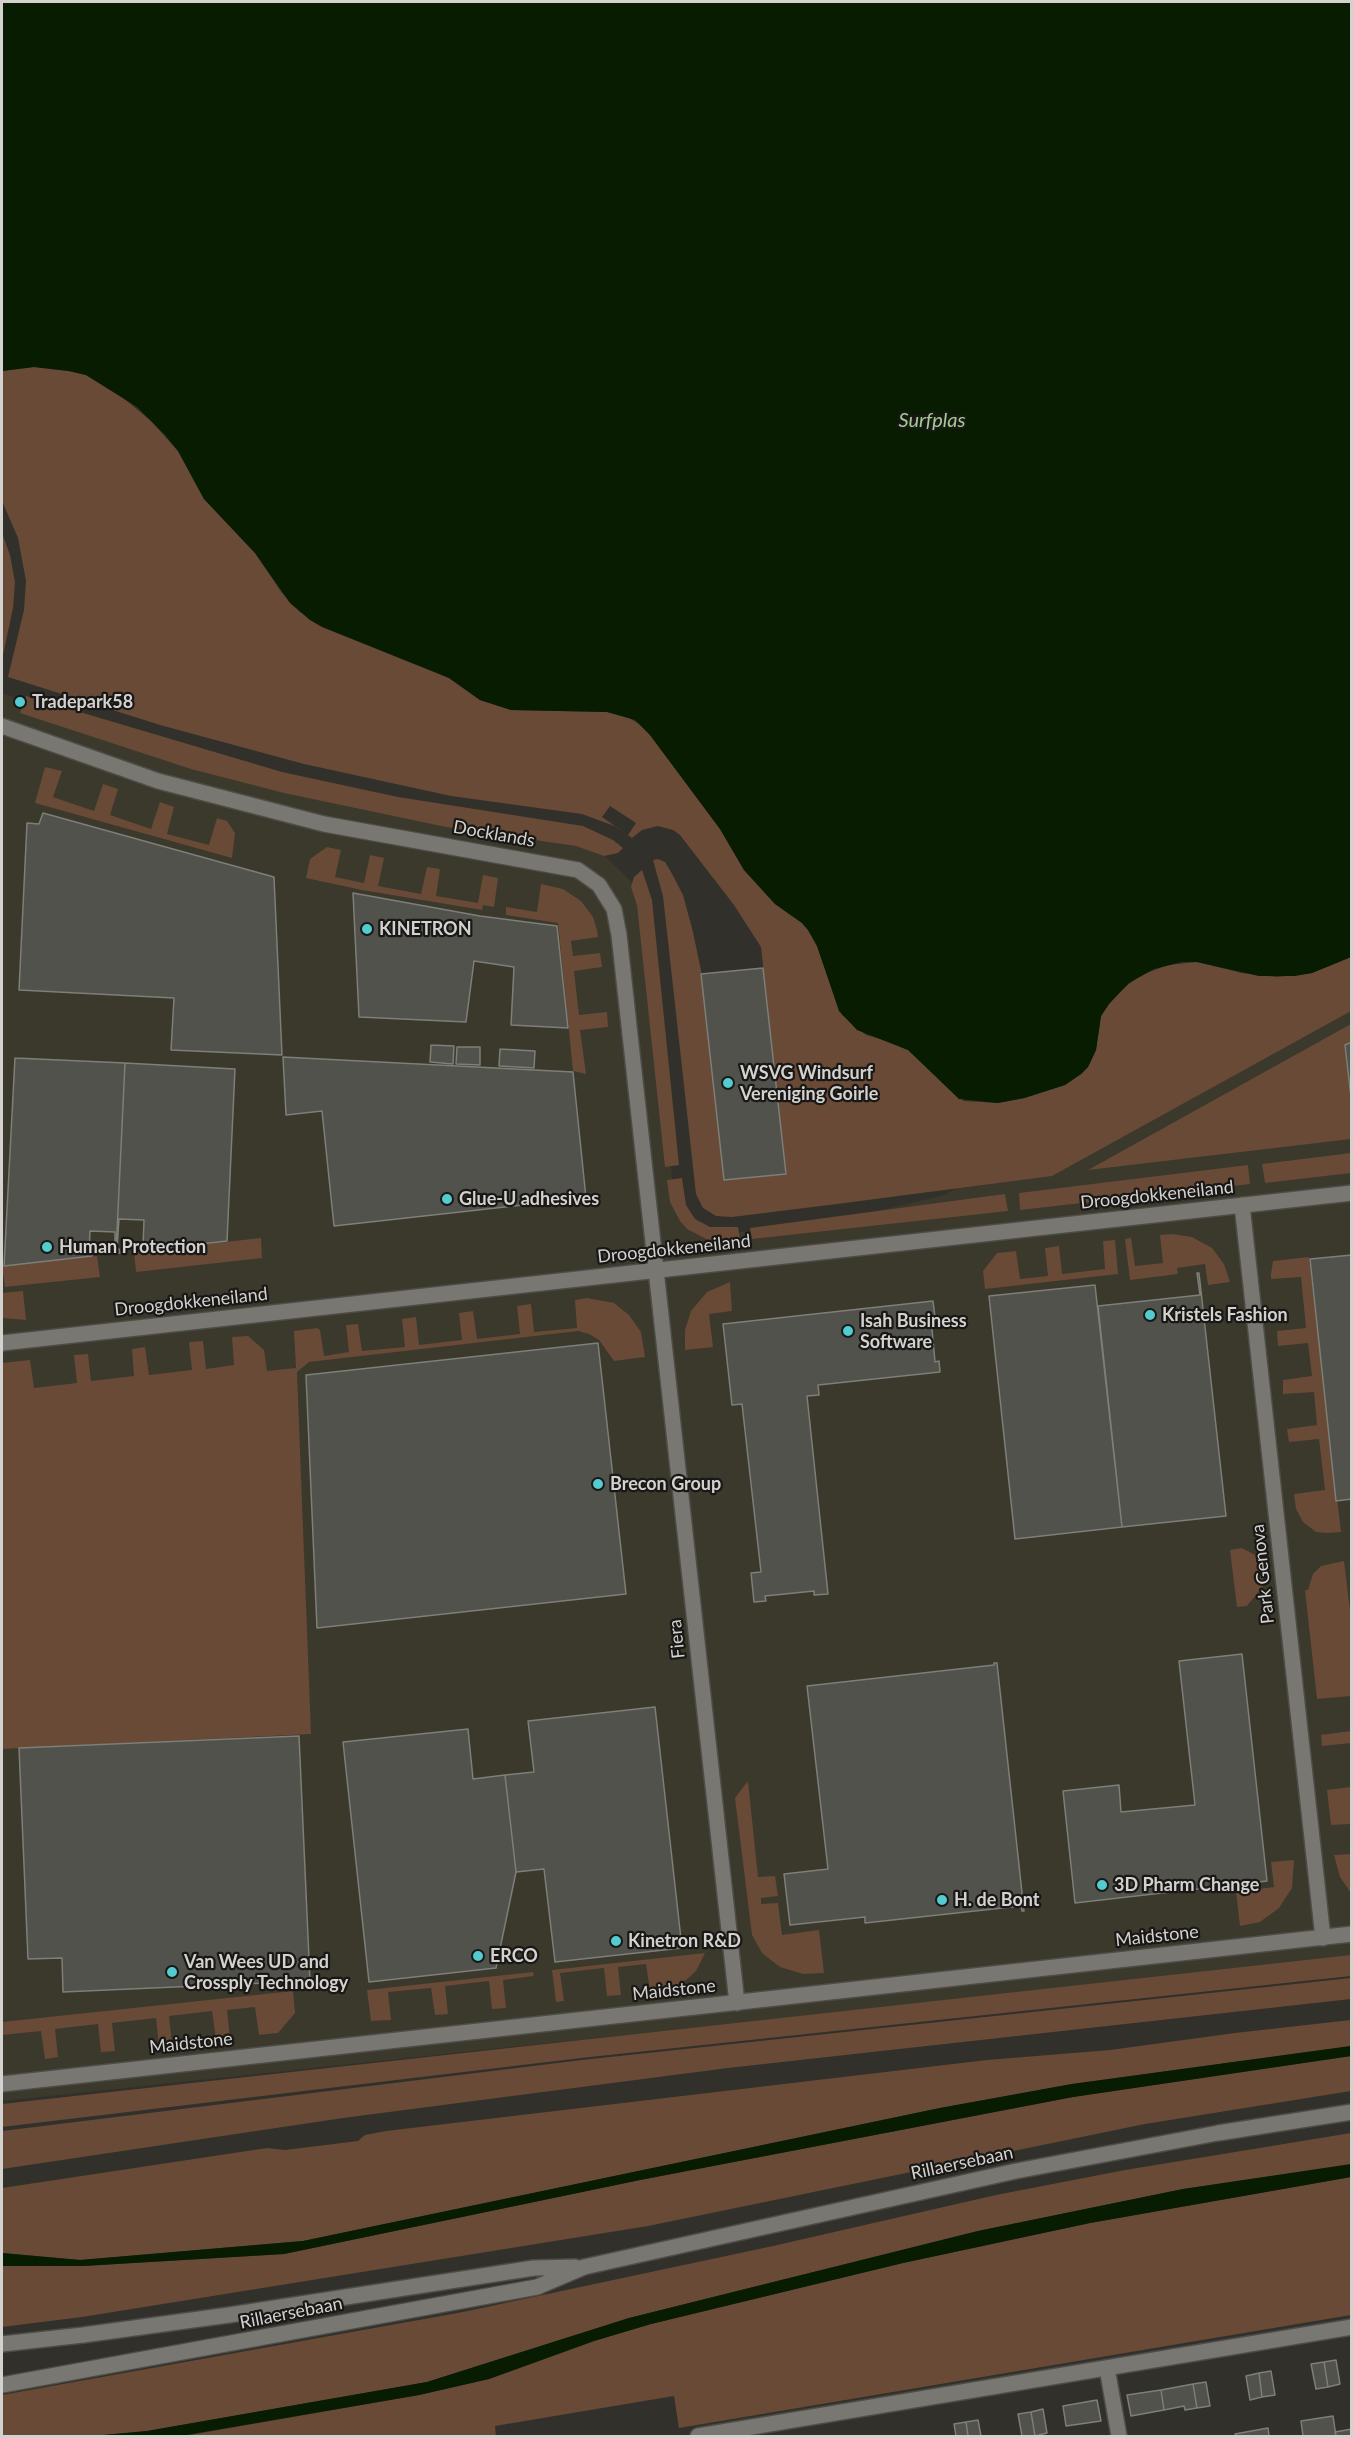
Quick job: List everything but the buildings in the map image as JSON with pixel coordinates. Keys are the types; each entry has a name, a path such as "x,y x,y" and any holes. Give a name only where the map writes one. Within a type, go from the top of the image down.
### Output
{"street":[{"name":"Docklands","path":"2,726 158,781 324,824 578,870 599,885 614,909 619,935 656,1270"},
{"name":"Droogdokkeneiland","path":"2,1342 1352,1193"},
{"name":"Park Genova","path":"1242,1205 1323,1938"},
{"name":"Fiera","path":"656,1270 737,2003"},
{"name":"Maidstone","path":"2,2084 1352,1934"},
{"name":"Rillaersebaan","path":"2,2385 537,2287 584,2267 1016,2171 1218,2133 1352,2112"},
{"name":"Rillaersebaan","path":"2,2344 218,2316 534,2268 584,2267"},
{"path":"698,2436 1352,2327"},
{"path":"1107,2368 1119,2436"}],"shaded area":[{"path":"34,367 68,371 86,375 121,396 151,421 178,451 204,499 255,553 282,593 300,612 449,678 480,700 511,710 607,712 626,716 644,727 720,829 744,870 775,904 808,930 817,946 842,1015 866,1035 908,1050 964,1101 998,1103 1025,1098 1065,1085 1088,1067 1096,1050 1101,1016 1118,992 1141,975 1168,965 1197,962 1242,973 1277,977 1312,973 1351,957 1351,1011 1052,1176 732,1217 716,1216 703,1208 696,1194 663,896 653,860 658,859 665,862 671,872 683,895 693,932 702,975 724,1180 786,1173 761,947 734,905 680,835 673,830 658,826 642,830 632,838 626,834 628,835 636,823 610,806 602,817 616,827 582,814 451,796 304,764 160,725 8,677 24,610 26,581 18,538 2,501 2,371"},
{"path":"2,533 10,555 15,582 13,608 2,660"},
{"path":"2,693 315,798 587,839 634,884 650,959 674,1197 707,1235 820,1225 944,1195 1351,977 1351,1958 2,2101"},
{"path":"26,696 282,772 398,797 583,826 613,840 623,848 618,853 604,856 576,846 446,827 284,793 191,769 20,713"},
{"path":"45,767 62,771 53,797 94,811 103,784 118,789 110,815 151,829 160,802 174,807 167,834 209,845 217,818 227,821 235,833 232,858 35,803"},
{"path":"327,847 341,850 335,877 364,883 370,855 384,858 378,886 421,894 427,867 440,869 436,896 478,903 483,875 498,878 494,907 483,905 482,910 306,878 310,859"},
{"path":"642,870 652,900 679,1165 665,1167 637,905 631,887 634,877"},
{"path":"541,884 563,889 581,901 593,917 597,930 598,937 571,941 573,956 600,953 602,967 574,971 579,1015 607,1012 608,1027 580,1030 586,1074 573,1071 558,923 506,915 506,907 537,912"},
{"path":"1351,1024 1351,1042 1345,1046 1351,1107 1351,1139 1088,1170"},
{"path":"1351,1153 1351,1173 1265,1183 1262,1164"},
{"path":"1248,1165 1250,1184 1020,1210 1019,1193"},
{"path":"682,1178 686,1205 695,1219 710,1227 738,1227 740,1241 706,1239 687,1229 670,1202 667,1180"},
{"path":"1005,1194 1008,1211 752,1239 750,1228"},
{"path":"1160,1235 1192,1237 1212,1248 1224,1264 1230,1282 1208,1285 1205,1264 1177,1268 1178,1274 1130,1280 1125,1239 1131,1238 1135,1266 1163,1263"},
{"path":"261,1238 262,1258 136,1272 134,1252"},
{"path":"1115,1240 1118,1274 985,1289 983,1271 997,1253 1016,1251 1020,1279 1048,1276 1045,1248 1059,1246 1062,1274 1105,1269 1103,1241"},
{"path":"97,1256 100,1277 5,1287 2,1266"},
{"path":"1309,1257 1341,1532 1316,1532 1303,1522 1296,1509 1294,1494 1325,1490 1319,1439 1289,1442 1287,1429 1317,1425 1314,1392 1283,1394 1283,1380 1312,1376 1308,1343 1278,1346 1277,1331 1306,1328 1301,1277 1271,1279 1271,1274 1273,1261"},
{"path":"730,1282 732,1311 709,1314 713,1347 685,1350 685,1330 691,1311 707,1292"},
{"path":"23,1291 26,1320 2,1318 2,1293"},
{"path":"587,1298 614,1303 629,1315 641,1332 645,1357 614,1361 599,1340 578,1331 309,1362 297,1372 311,1734 2,1749 2,1363 30,1360 34,1388 77,1383 74,1355 88,1354 91,1381 134,1376 132,1349 145,1347 149,1375 192,1370 189,1342 203,1341 206,1369 234,1365 232,1337 248,1336 264,1350 267,1371 296,1368 294,1331 317,1328 320,1330 324,1356 349,1352 346,1325 358,1324 362,1351 405,1347 402,1319 416,1317 419,1345 462,1340 459,1313 473,1311 477,1339 520,1334 517,1306 531,1304 534,1332 577,1328 575,1300"},
{"path":"1242,1548 1261,1558 1264,1585 1247,1606 1237,1607 1230,1550"},
{"path":"1344,1561 1352,1627 1351,1696 1317,1699 1305,1590 1308,1590 1313,1574 1321,1566"},
{"path":"1351,1731 1351,1743 1322,1746 1321,1735"},
{"path":"748,1781 758,1877 775,1876 778,1896 761,1898 761,1904 778,1903 782,1935 819,1930 824,1973 803,1974 780,1967 762,1953 752,1935 735,1798"},
{"path":"1351,1787 1351,1824 1331,1825 1327,1790"},
{"path":"1352,1854 1351,1893 1340,1877 1334,1855"},
{"path":"1294,1860 1292,1888 1279,1908 1260,1922 1240,1926 1236,1892 1274,1887 1271,1862"},
{"path":"705,1953 696,1971 686,1980 665,1990 650,1991 646,1964 618,1967 621,1995 607,1996 604,1968 560,1973 564,2001 556,2002 552,1970"},
{"path":"1351,1955 1351,1976 581,2058 2,2127 2,2104"},
{"path":"533,1972 534,1976 503,1980 506,2008 492,2009 489,1981 445,1986 448,2014 435,2015 431,1988 388,1992 391,2020 371,2021 367,1990"},
{"path":"1351,1978 1351,1999 728,2068 343,2118 2,2169 2,2131 582,2060"},
{"path":"293,1991 295,2013 278,2033 259,2035 255,2007 227,2010 230,2038 216,2039 212,2011 169,2016 172,2044 159,2046 156,2018 112,2023 115,2051 101,2052 98,2024 55,2029 58,2057 45,2059 41,2031 2,2035 2,2022"},
{"path":"1351,2020 1351,2046 1072,2084 940,2108 303,2241 80,2260 2,2253 2,2188 267,2148 285,2150 358,2141 365,2135 386,2131 987,2060 1110,2050"},
{"path":"1351,2056 1351,2091 1145,2124 648,2226 82,2317 2,2327 2,2266 83,2266 284,2254 640,2180 1073,2097"},
{"path":"1351,2133 1351,2165 1183,2189 978,2231 629,2318 427,2382 147,2431 93,2436 2,2436 2,2395 463,2312 773,2246 996,2195 1125,2170"},
{"path":"1351,2177 1351,2315 679,2428 674,2396 495,2426 496,2436 184,2436 419,2395 489,2379 594,2341 651,2324 903,2263 1090,2223"}],"water":[{"name":"Surfplas","path":"2,2 1351,2 1351,957 1312,973 1295,976 1259,976 1197,962 1182,962 1154,969 1129,983 1109,1004 1101,1016 1096,1050 1088,1067 1081,1074 1065,1085 1024,1098 998,1103 959,1099 908,1050 857,1030 839,1011 817,946 808,930 775,904 744,870 720,829 650,735 635,720 607,712 511,710 480,700 449,678 322,627 290,603 255,553 204,499 178,451 137,407 86,375 34,367 2,371"},
{"path":"1351,2046 1351,2056 1073,2097 640,2180 284,2254 83,2266 2,2266 2,2253 80,2260 303,2241 940,2108 1072,2084"},
{"path":"1351,2164 1351,2177 1090,2223 903,2263 651,2324 594,2341 489,2379 419,2395 180,2436 93,2436 147,2431 427,2382 629,2318 978,2231 1183,2189"}],"place":[{"name":"Tradepark58","path":"20,702"},
{"name":"KINETRON","path":"367,929"},
{"name":"WSVG Windsurf Vereniging Goirle","path":"728,1083"},
{"name":"Glue-U adhesives","path":"447,1199"},
{"name":"Human Protection","path":"47,1247"},
{"name":"Kristels Fashion","path":"1150,1315"},
{"name":"Isah Business Software","path":"848,1331"},
{"name":"Brecon Group","path":"598,1484"},
{"name":"3D Pharm Change","path":"1102,1885"},
{"name":"H. de Bont","path":"942,1900"},
{"name":"Kinetron R&D","path":"616,1941"},
{"name":"ERCO","path":"478,1956"},
{"name":"Van Wees UD and Crossply Technology","path":"172,1972"}]}
